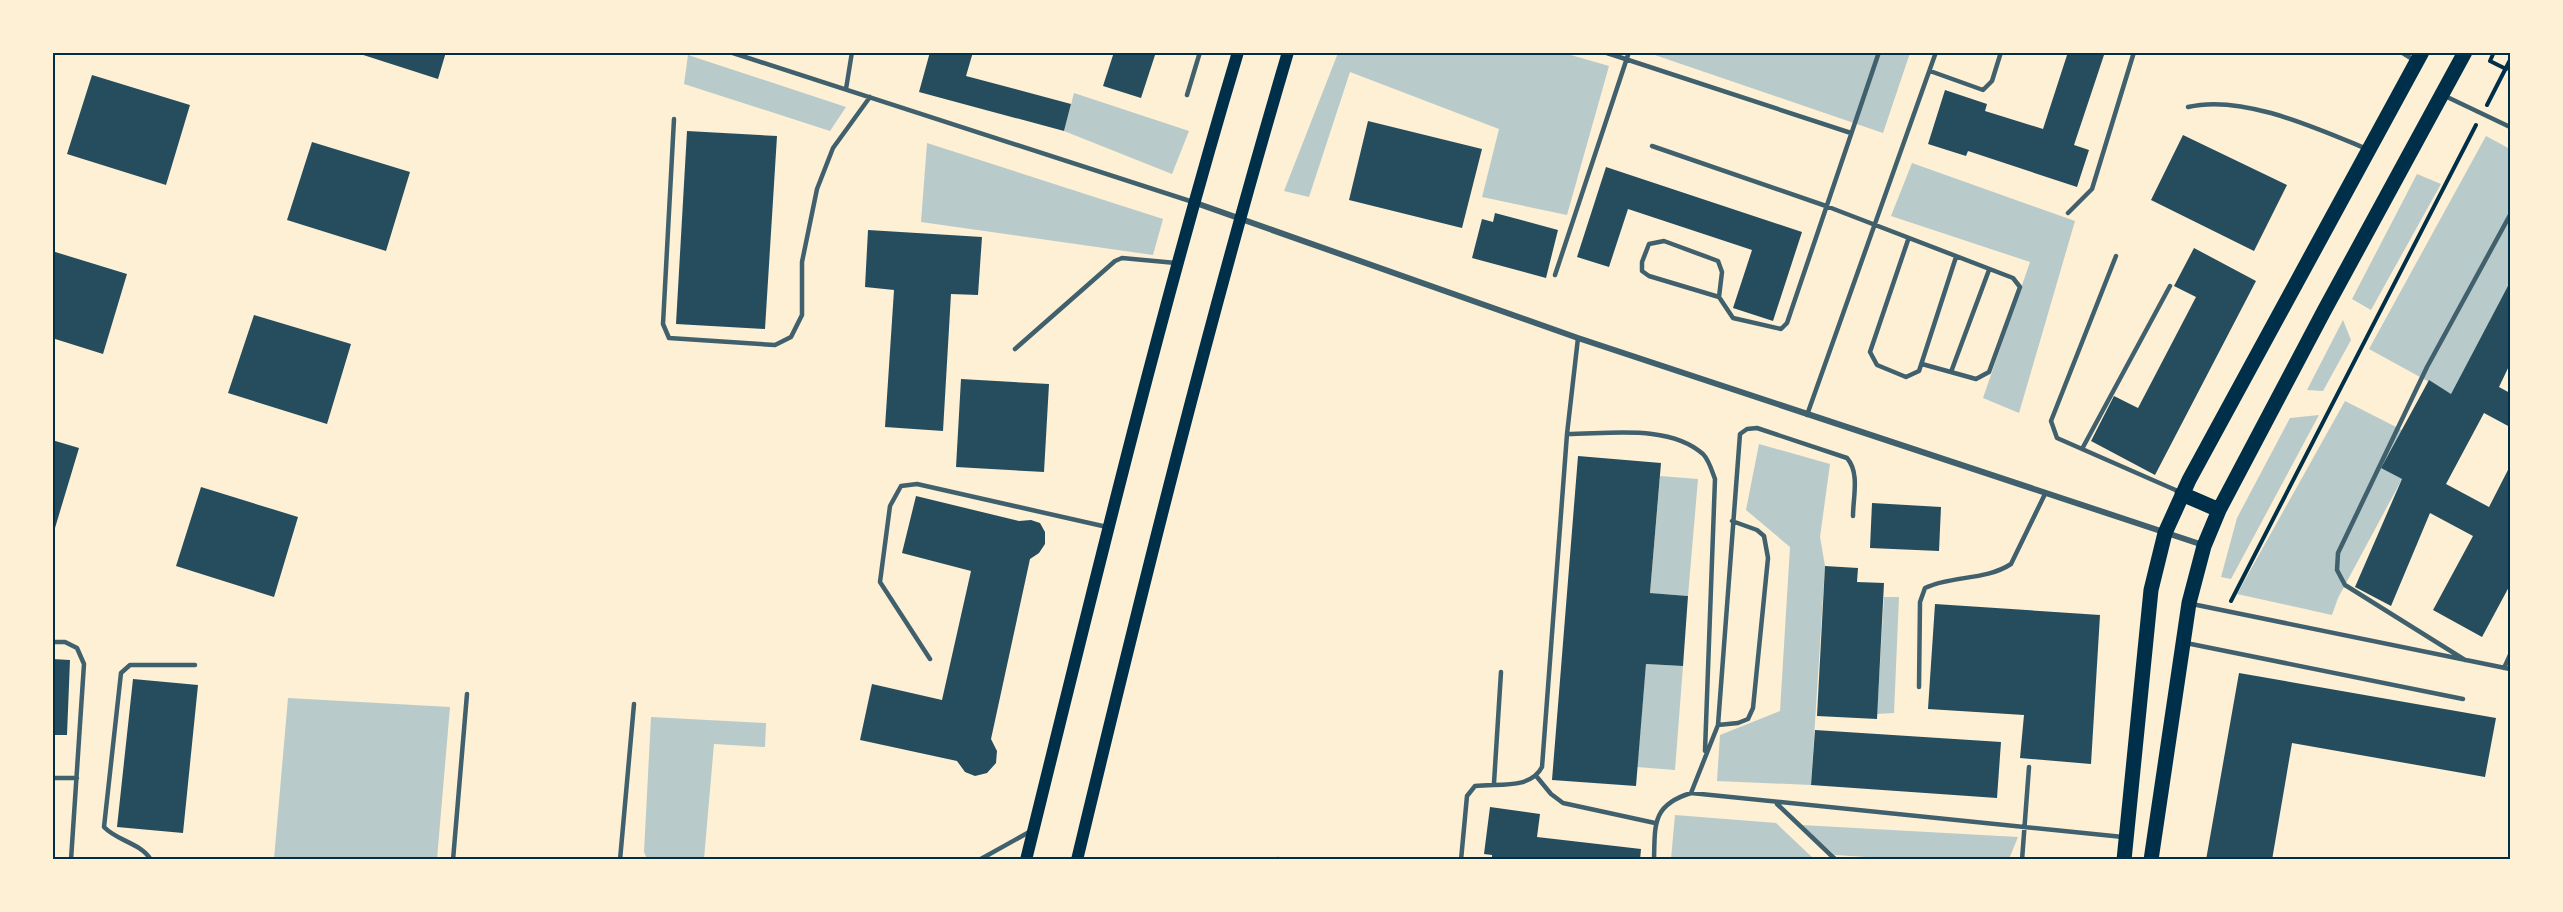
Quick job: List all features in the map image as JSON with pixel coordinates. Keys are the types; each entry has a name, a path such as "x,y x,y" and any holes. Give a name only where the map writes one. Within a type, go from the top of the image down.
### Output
{"main road":[{"path":"1026,860 1107,527 1176,263 1239,52"},
{"path":"1077,860 1155,536 1239,217 1288,52"},
{"path":"2151,860 2189,603 2204,546 2219,510 2465,52"},
{"path":"2124,860 2151,591 2165,533 2182,494 2419,57"},
{"path":"2182,494 2219,510"}],"street":[{"path":"1193,202 1578,338 2204,546"}],"lane":[{"path":"730,52 1193,202"},
{"path":"846,89 852,52"},
{"path":"1187,95 1200,52"},
{"path":"1604,52 1851,133"},
{"path":"1555,275 1629,52"},
{"path":"1719,297 1722,272 1718,261 1664,241 1649,244 1642,262 1642,271 1649,276 1719,297 1733,318 1780,329 1787,323 1879,52"},
{"path":"1807,415 1936,52"},
{"path":"1930,71 1983,90 1992,81 2001,52"},
{"path":"2068,213 2092,189 2134,52"},
{"path":"2401,52 2419,57"},
{"path":"2442,94 2511,127"},
{"path":"674,119 663,324 669,338 775,345 790,337 802,315 802,262 823,171 833,148 870,97"},
{"path":"2188,107 2218,102 2251,107 2369,150"},
{"path":"1652,146 1826,206 1908,240 2013,278 2020,287 1989,372 1976,379 1922,364"},
{"path":"2465,660 2345,585 2337,570 2338,553 2427,367 2511,215"},
{"path":"1908,240 1870,352 1877,365 1906,377 1914,375 1922,364 1956,257"},
{"path":"2116,256 2051,421 2057,438 2182,494"},
{"path":"1015,349 1115,261 1122,258 1176,263"},
{"path":"1951,372 1989,270"},
{"path":"2082,449 2170,286"},
{"path":"1461,860 1467,795 1475,786 1527,782 1537,777 1542,767 1567,434 1578,338"},
{"path":"1691,793 1718,724 1740,434 1747,429 1757,428 1846,458 1852,465 1854,474 1852,516"},
{"path":"1567,434 1659,435 1680,441 1703,454 1710,466 1715,478 1705,754"},
{"path":"930,659 880,582 890,506 901,486 917,483 1107,527"},
{"path":"1918,687 1920,602 1925,588 1939,581 2000,571 2011,564 2045,494"},
{"path":"1718,724 1738,723 1748,718 1753,708 1768,558 1764,536 1757,530 1732,521"},
{"path":"2189,603 2511,669"},
{"path":"52,642 65,642 77,648 84,664 71,860"},
{"path":"2183,643 2463,699"},
{"path":"2504,668 2511,655"},
{"path":"151,860 142,849 111,835 104,826 121,673 130,665 195,665"},
{"path":"1494,783 1502,672"},
{"path":"453,860 467,694"},
{"path":"620,860 634,704"},
{"path":"2022,860 2029,767"},
{"path":"1537,777 1551,794 1563,803 1655,823"},
{"path":"52,778 77,778"},
{"path":"1654,860 1655,823 1662,808 1677,797 1691,793 2126,837"},
{"path":"1776,803 1836,860"},
{"path":"979,860 1034,830"}],"path":[{"path":"2494,52 2490,61 2506,69"},
{"path":"2225,610 2511,60"}],"shaded area":[{"path":"1338,53 1564,53 1609,66 1567,215 1482,197 1499,129 1350,72 1309,197 1284,191"},
{"path":"1649,53 1910,53 1883,133"},
{"path":"688,55 846,107 830,131 684,84"},
{"path":"1074,93 1189,131 1172,174 1064,131"},
{"path":"2486,136 2510,149 2510,282 2451,394 2369,349"},
{"path":"927,143 1163,219 1153,255 921,222"},
{"path":"1912,163 2075,221 2019,413 1983,398 2030,262 1891,216"},
{"path":"2417,174 2441,184 2371,310 2352,299"},
{"path":"2343,320 2351,340 2323,391 2307,390"},
{"path":"2345,401 2402,430 2381,468 2402,479 2338,598 2332,615 2237,594"},
{"path":"2319,415 2231,579 2221,577 2237,518 2290,418"},
{"path":"1759,444 1830,464 1820,537 1825,566 1811,785 1717,781 1720,735 1780,711 1790,547 1746,510"},
{"path":"1660,476 1698,479 1688,596 1650,593"},
{"path":"1884,597 1899,597 1894,713 1877,714"},
{"path":"1646,664 1683,666 1675,770 1637,767"},
{"path":"288,698 450,707 437,859 274,859"},
{"path":"651,717 766,723 765,747 714,744 704,859 647,859 644,852"},
{"path":"1675,815 1776,823 1814,859 1671,859"},
{"path":"1801,825 2018,837 2009,859 1914,860 1835,855"}],"building":[{"path":"354,52 446,52 438,79"},
{"path":"930,52 973,52 966,76 1071,104 1064,131 919,92"},
{"path":"1114,52 1156,52 1141,98 1103,86"},
{"path":"2068,52 2105,52 2074,145 2089,150 2077,187 1968,151 1966,156 1928,144 1945,90 1987,104 1985,111 2043,129"},
{"path":"92,75 190,105 166,185 67,154"},
{"path":"1368,121 1482,149 1462,228 1349,200"},
{"path":"687,131 777,136 765,329 676,324"},
{"path":"2183,135 2287,185 2254,251 2151,200"},
{"path":"312,142 410,172 386,251 287,220"},
{"path":"1606,167 1802,232 1773,321 1733,308 1752,250 1628,209 1609,267 1577,257"},
{"path":"1495,213 1558,230 1546,278 1472,258 1482,219 1493,222"},
{"path":"868,230 982,237 978,295 951,294 943,431 885,427 894,290 865,287"},
{"path":"2194,248 2256,281 2155,475 2091,441 2114,396 2138,408 2196,297 2174,286"},
{"path":"52,251 127,274 103,354 52,338"},
{"path":"2510,282 2510,364 2499,387 2510,393 2510,427 2484,413 2446,484 2489,507 2510,466 2510,585 2482,637 2433,610 2473,536 2430,513 2391,606 2355,587 2402,479 2381,468 2429,380 2451,394"},
{"path":"254,315 351,344 327,424 228,393"},
{"path":"961,379 1049,384 1044,472 956,467"},
{"path":"52,440 79,448 55,528 52,527"},
{"path":"1578,456 1661,463 1650,593 1688,596 1683,666 1646,664 1636,786 1552,780"},
{"path":"201,487 298,517 274,597 176,566"},
{"path":"916,496 1019,521 1031,520 1040,523 1045,532 1045,544 1039,553 1030,559 991,739 997,751 996,763 987,773 975,776 965,772 957,761 860,740 872,684 942,700 971,571 902,553"},
{"path":"1872,503 1941,507 1939,551 1870,548"},
{"path":"1825,566 1858,568 1857,582 1884,583 1877,719 1817,716"},
{"path":"1935,604 2100,615 2091,764 2020,758 2024,715 1928,709"},
{"path":"52,659 70,660 67,735 52,735"},
{"path":"2239,673 2496,718 2485,777 2292,743 2272,860 2206,860"},
{"path":"133,679 198,685 183,833 117,827"},
{"path":"1815,730 2001,742 1997,798 1811,785"},
{"path":"1490,807 1540,814 1537,837 1641,849 1640,860 1492,860 1492,855 1484,854"}]}
